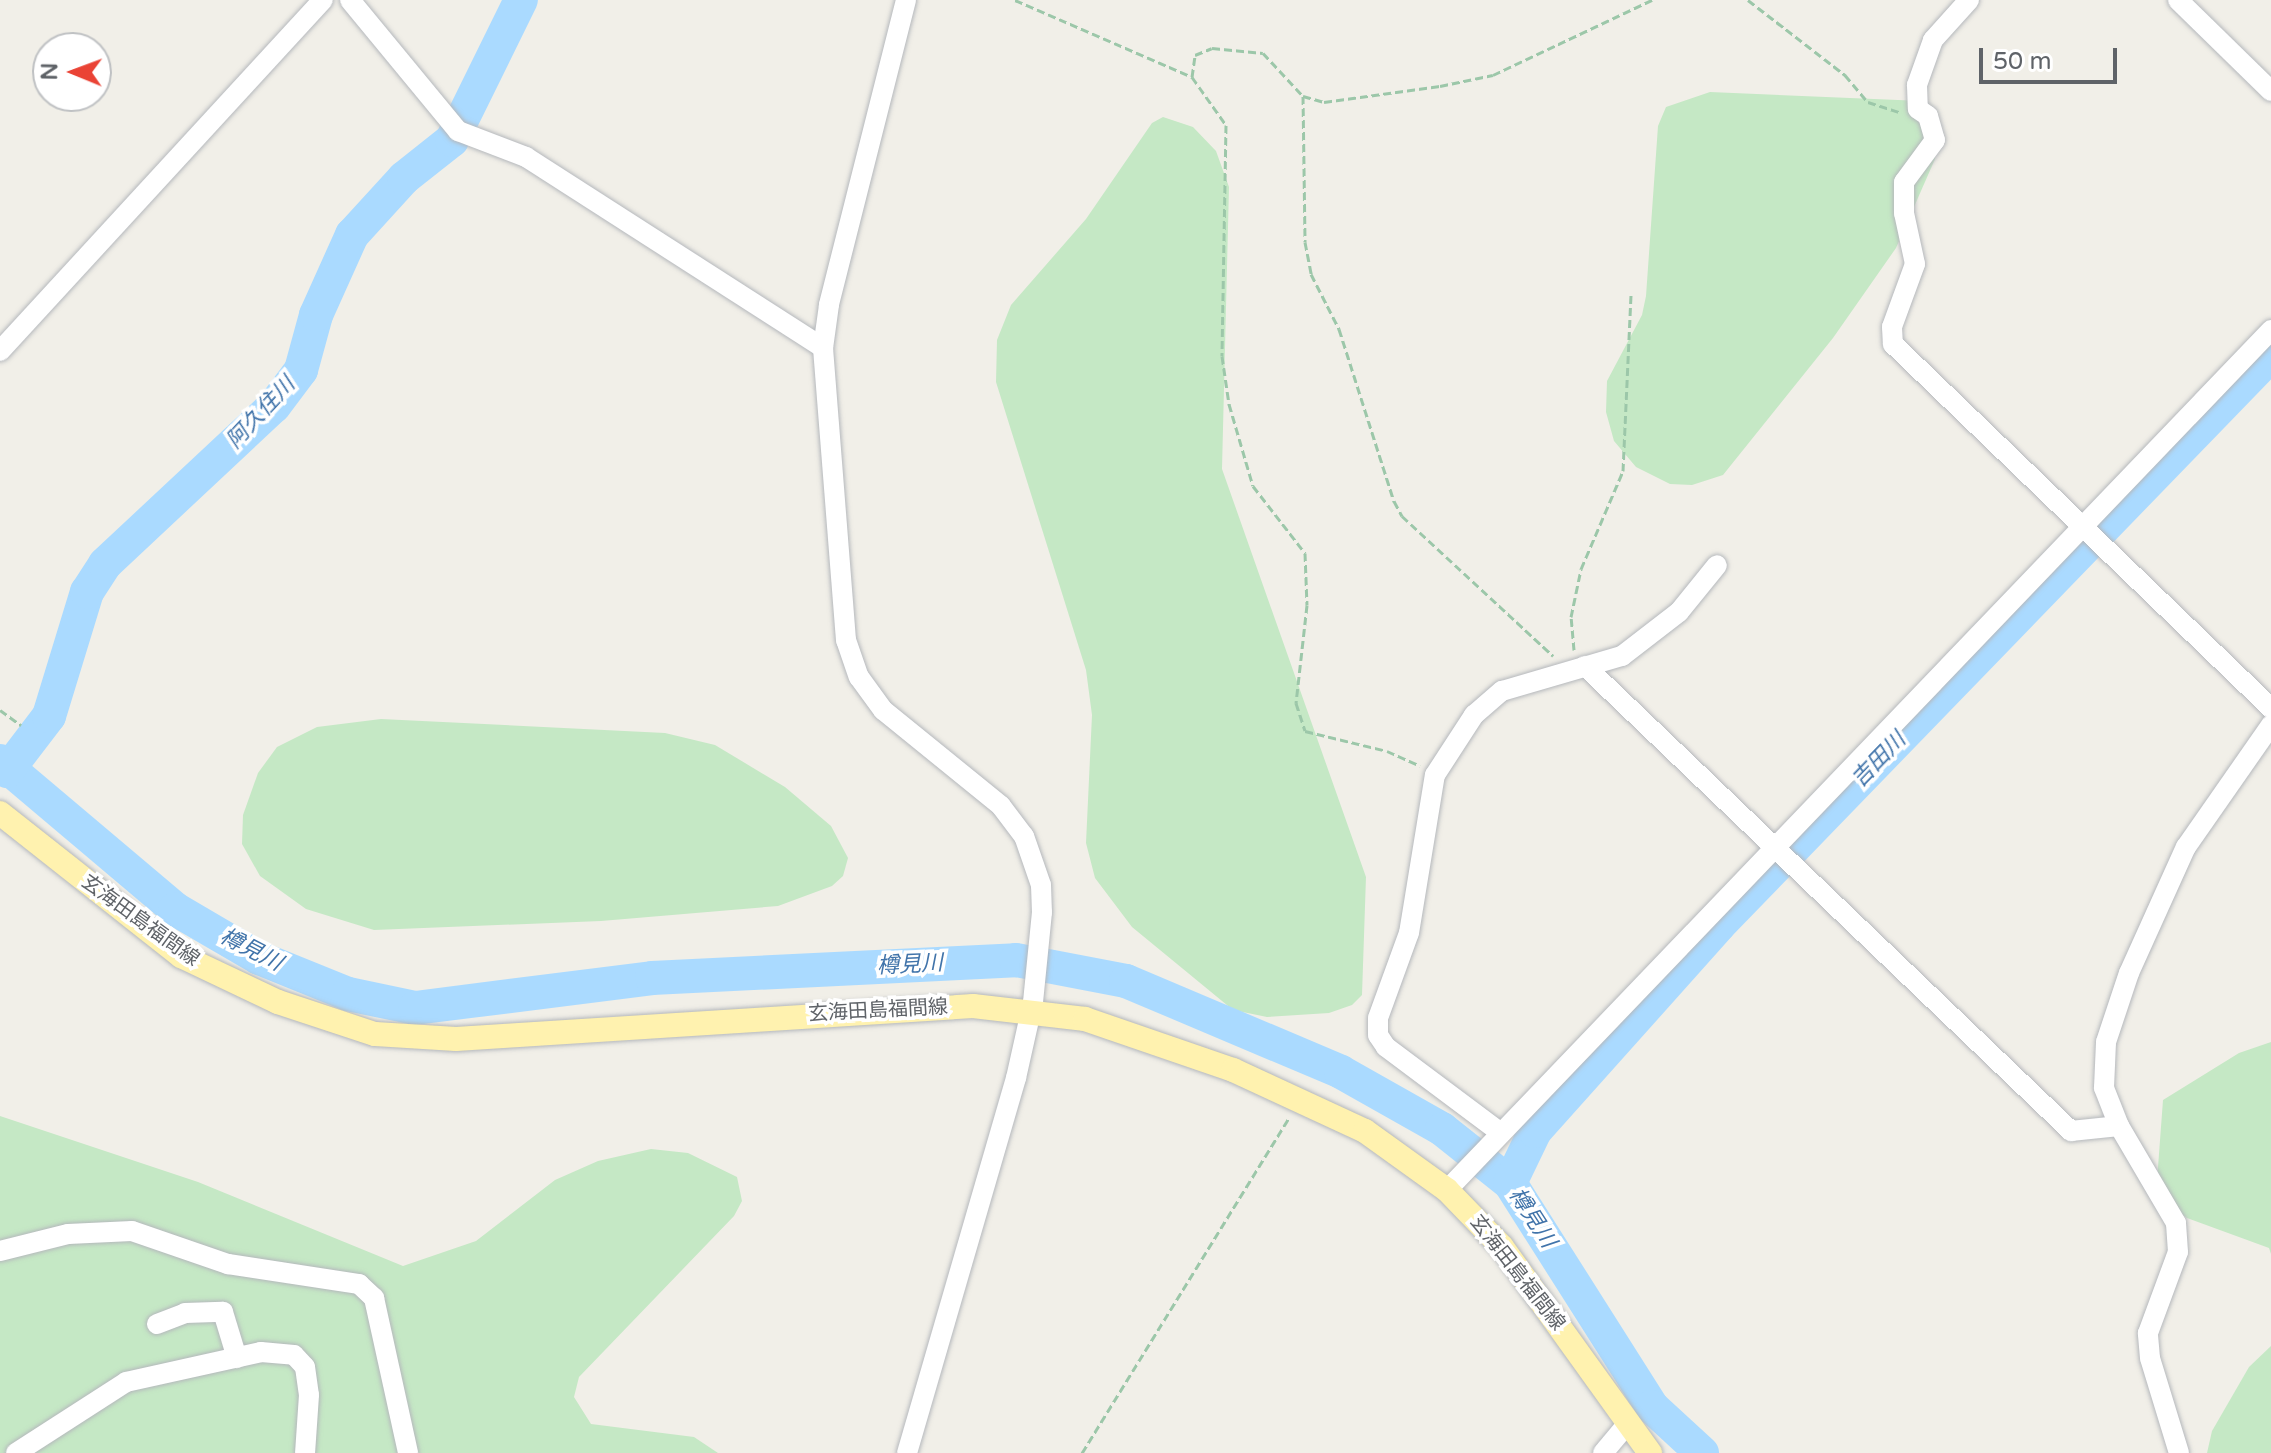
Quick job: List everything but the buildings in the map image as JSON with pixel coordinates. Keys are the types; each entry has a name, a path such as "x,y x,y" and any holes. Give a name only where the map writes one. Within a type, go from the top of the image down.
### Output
{"main road":[{"name":"玄海田島福間線","path":"0,813 181,956 278,1002 375,1034 456,1039 887,1009 1032,1007 1131,1031 1301,1098 1407,1156 1452,1185 1531,1285 1626,1426 1650,1453"}],"street":[{"path":"0,351 323,0"},
{"path":"350,0 458,131 526,157 823,348"},
{"path":"906,0 829,305 823,348 841,603 852,658 883,710 1001,806 1024,836 1041,885 1032,1007 907,1453"},
{"path":"1969,0 1933,40 1917,85 1918,109 1928,116 1935,140 1904,182 1904,213 1915,264 1890,337 2271,708"},
{"path":"2178,0 2271,91"},
{"path":"1452,1185 2271,330"},
{"path":"1497,1137 1386,1047 1378,1035 1378,1018 1409,933 1435,775 1474,715 1502,691 1622,656 1658,631 1717,565"},
{"path":"1585,666 2071,1131 2119,1126"},
{"path":"2179,1453 2150,1358 2148,1333 2178,1252 2176,1223 2119,1126 2104,1088 2106,1042 2118,1002 2186,847 2271,725"},
{"path":"0,1251 68,1234 132,1231 207,1259 359,1284 374,1298 408,1453"},
{"path":"157,1324 185,1313 223,1312 237,1358"},
{"path":"16,1453 126,1382 237,1358 286,1352 301,1361 309,1395 305,1453"},
{"path":"1603,1453 1626,1426"}],"path":[{"path":"1015,0 1192,77 1226,125 1221,322 1229,404 1253,486 1305,553 1307,605 1296,703 1305,731 1387,751 1435,775"},
{"path":"1192,77 1195,55 1212,48 1263,53 1303,96 1324,102 1493,75 1652,0"},
{"path":"1748,0 1845,75 1868,102 1892,113 1918,109"},
{"path":"1303,96 1305,242 1311,274 1339,329 1394,501 1402,516 1543,651 1585,666"},
{"path":"1585,666 1570,644 1571,617 1594,529 1623,471 1631,295"},
{"path":"0,710 21,725"},
{"path":"1082,1453 1301,1098"}],"green space":[{"path":"1710,92 1922,101 1936,128 1935,159 1896,248 1833,338 1723,475 1692,485 1670,484 1636,467 1614,441 1606,412 1607,381 1642,315 1646,296 1658,126 1666,107"},
{"path":"1163,117 1193,127 1216,151 1229,187 1222,469 1366,877 1362,995 1352,1005 1329,1013 1267,1017 1233,1010 1132,927 1095,878 1086,843 1092,715 1086,670 996,382 997,340 1011,305 1086,219 1152,123"},
{"path":"381,719 665,733 715,745 785,787 831,826 848,858 843,876 832,886 778,906 601,921 374,930 306,909 260,876 242,844 243,815 258,773 277,747 317,727"},
{"path":"2271,1042 2271,1254 2269,1248 2187,1218 2156,1194 2163,1100 2239,1053"},
{"path":"0,1116 198,1182 403,1266 476,1241 555,1180 598,1161 651,1149 688,1153 737,1177 742,1201 734,1216 579,1377 574,1397 591,1424 694,1437 718,1453 0,1453"},
{"path":"2271,1346 2271,1453 2207,1453 2212,1431 2249,1367"}],"waterway":[{"name":"阿久住川","path":"7,771 49,716 87,592 105,564 274,406 301,370 316,315 352,235 404,178 452,140 521,0"},
{"name":"吉田川","path":"1510,1183 1535,1131 1719,925 2271,355"},
{"name":"樽見川","path":"0,761 175,909 259,958 348,994 415,1008 652,978 1016,960 1126,981 1341,1072 1442,1129 1510,1183 1652,1407 1702,1453"},
{"name":"樽見川","path":"0,767 7,771"}]}
